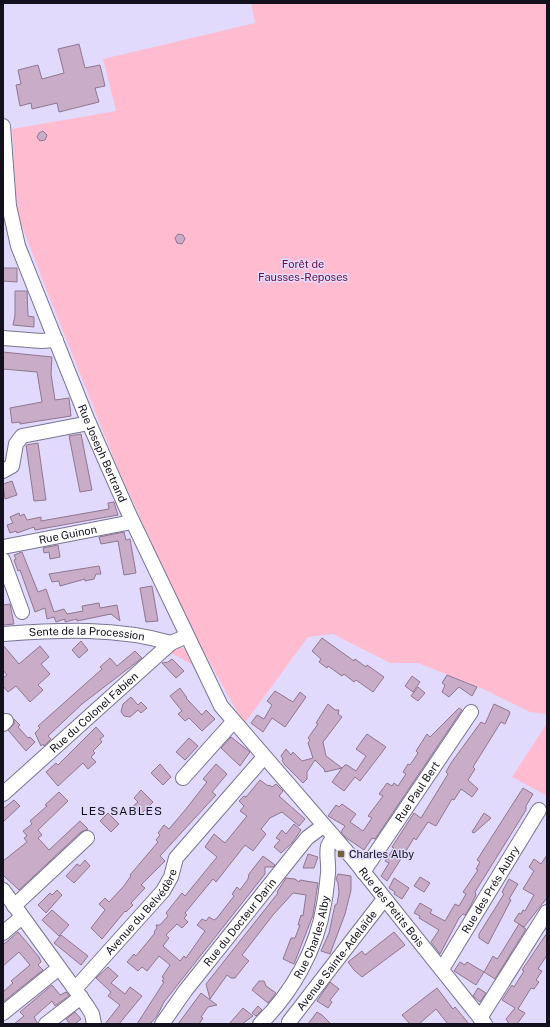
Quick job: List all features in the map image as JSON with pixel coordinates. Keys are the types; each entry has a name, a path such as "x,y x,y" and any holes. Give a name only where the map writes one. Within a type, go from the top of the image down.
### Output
{"street":[{"name":"Rue Joseph Bertrand","path":"3,126 6,207 16,239 89,423 132,522 221,706 264,757"},
{"path":"3,338 41,341 56,340"},
{"path":"3,471 12,466 16,444 22,436 89,423"},
{"name":"Rue Guinon","path":"3,547 132,522"},
{"path":"3,560 22,612"},
{"name":"Sente de la Procession","path":"3,634 80,631 121,633 154,638 171,643"},
{"name":"Rue du Colonel Fabien","path":"3,794 171,643 187,636"},
{"name":"Rue Paul Bert","path":"363,872 471,712"},
{"path":"183,778 233,722"},
{"name":"Rue des Petits Bois","path":"264,757 363,872 483,1021"},
{"name":"Avenue du Belvédère","path":"46,1024 75,989 163,891 171,877 176,858 264,757"},
{"name":"Rue des Prés Aubry","path":"442,969 539,810"},
{"name":"Rue du Docteur Darin","path":"162,1024 185,991 307,838 323,826"},
{"path":"3,933 18,911 87,838"},
{"name":"Rue Charles Alby","path":"260,1024 276,1008 297,976 316,934 324,905 328,873 328,845 333,838"},
{"path":"3,890 92,1014 94,1024"},
{"name":"Avenue Sainte-Adelaïde","path":"290,1023 384,899"},
{"path":"483,1021 547,912"},
{"path":"3,1013 59,968"},
{"path":"276,1008 290,1023"}],"green space":[{"name":"Forêt de Fausses-Reposes","path":"251,3 547,3 547,714 530,712 481,688 418,663 390,663 333,634 308,637 244,724 190,627 119,471 17,213 12,129 116,111 103,59 255,23"},
{"path":"181,647 187,651 195,666 171,653 176,648"},
{"path":"547,723 547,796 512,777"}],"building":[{"path":"79,44 85,68 100,65 105,86 95,88 99,102 59,112 57,103 32,109 31,103 20,106 16,85 21,84 18,70 38,65 42,79 64,73 58,49"},
{"path":"43,131 47,135 45,140 40,141 37,137 39,133"},
{"path":"178,234 183,235 185,239 182,244 177,243 175,238"},
{"path":"3,268 17,268 17,282 3,281"},
{"path":"15,291 27,291 28,316 34,317 34,327 13,325 15,315"},
{"path":"3,352 52,357 51,374 55,400 69,398 71,416 20,424 20,422 12,423 10,408 42,402 37,372 3,369"},
{"path":"81,434 92,490 80,492 69,436"},
{"path":"38,443 46,500 34,501 26,445"},
{"path":"12,481 17,495 5,499 3,484"},
{"path":"114,502 118,515 35,530 34,527 17,533 16,531 10,533 7,525 13,523 10,517 19,513 20,516 24,514 27,520 41,517 41,521 109,509 108,503"},
{"path":"124,532 126,540 130,539 136,573 124,575 118,541 101,544 99,537"},
{"path":"58,545 60,557 50,559 49,552 44,553 43,548"},
{"path":"22,552 38,592 46,589 54,612 64,609 67,614 83,611 82,606 99,603 100,608 117,605 120,621 111,614 77,621 77,619 65,622 65,619 56,622 54,617 47,619 45,608 35,612 20,570 18,571 14,560 16,559 14,555"},
{"path":"99,566 101,574 96,574 94,579 85,581 85,579 60,586 59,581 52,582 49,574"},
{"path":"152,586 158,621 146,622 140,588"},
{"path":"10,604 14,624 3,625 3,605"},
{"path":"322,638 354,661 355,659 366,667 367,665 384,677 373,692 356,680 354,682 344,674 342,676 328,666 327,668 319,662 321,659 312,651"},
{"path":"81,641 88,650 79,658 72,650"},
{"path":"3,645 19,664 40,646 49,657 41,664 50,674 38,685 43,690 30,702 16,686 8,692 3,686 3,678 7,675 3,670"},
{"path":"135,651 142,658 82,704 48,736 51,739 44,746 43,744 41,746 35,733 40,728 38,726 102,669 100,667 110,658 117,666"},
{"path":"172,659 184,671 176,678 162,663 168,662"},
{"path":"447,675 477,687 472,696 459,687 449,697 442,692 445,685 442,683"},
{"path":"412,676 420,682 413,692 405,686"},
{"path":"418,687 425,693 418,701 411,696"},
{"path":"180,688 186,698 202,715 206,710 215,719 202,731 189,718 185,721 178,714 182,711 170,696"},
{"path":"275,691 293,702 300,692 306,697 285,727 272,718 263,732 251,723 257,715 264,719 272,705 267,701"},
{"path":"131,697 138,705 141,702 147,708 141,713 138,710 130,717 124,716 121,712 123,704"},
{"path":"328,704 335,710 339,710 338,714 342,717 323,742 326,756 342,768 325,772 315,760 307,772 307,779 303,783 284,764 281,756 286,749 291,755 293,752 302,761 313,758 308,743 310,740 308,738 318,724 316,723"},
{"path":"494,704 509,711 510,713 505,724 501,722 473,767 475,769 468,780 478,789 472,797 461,789 454,800 452,799 436,826 428,822 416,840 414,838 387,881 381,876 389,863 385,861 394,848 392,847 414,813 421,818 448,774 446,772 451,763 481,722 485,724"},
{"path":"459,708 462,710 375,839 372,838 364,850 345,837 341,832 345,826 328,816 336,805 339,807 342,804 356,814 350,822 363,831 372,818 368,816 383,796 379,794 387,783 392,786 394,783 398,786 406,774 403,772 418,753 416,751 427,734 430,737"},
{"path":"14,719 20,725 18,727 28,738 30,737 35,742 26,751 8,730 14,724"},
{"path":"96,727 104,736 100,739 102,742 93,751 95,753 91,757 96,762 88,769 83,763 58,786 46,772 56,763 58,765"},
{"path":"367,734 386,747 360,781 355,777 344,791 332,782 342,768 347,765 356,771 366,756 356,749"},
{"path":"231,737 250,752 240,766 221,748"},
{"path":"189,738 198,746 185,760 176,752"},
{"path":"160,764 171,777 163,785 151,773"},
{"path":"216,764 227,774 212,792 216,795 160,856 165,861 141,885 145,888 131,903 133,905 126,912 125,911 102,939 91,928 105,910 99,904 105,898 109,902 123,887 131,876 130,875 158,842 156,840 160,835 158,833 164,825 169,829 207,782 203,779"},
{"path":"260,780 272,787 276,784 283,791 279,796 305,819 299,826 282,812 270,818 261,829 266,834 253,851 245,845 216,882 213,879 185,913 187,915 184,918 188,922 182,928 177,924 166,935 169,938 163,946 180,961 184,956 186,958 205,931 197,925 202,919 206,921 209,917 214,920 217,918 234,896 232,894 237,887 240,890 248,879 249,874 263,856 275,865 273,867 265,867 265,874 164,1002 157,1016 150,1024 137,1024 164,982 162,981 164,978 162,977 170,965 159,956 147,971 142,967 138,971 127,962 134,954 136,956 155,933 154,932 157,928 156,925 160,925 168,916 166,913 182,893 185,896 217,857 205,847 214,834 225,843 247,816 240,811 244,806 239,801 244,796 246,797"},
{"path":"523,788 533,794 526,806 526,810 475,892 476,895 470,907 465,915 463,914 459,918 440,954 431,942 439,930 419,918 420,916 414,913 420,903 432,910 430,913 445,921 455,904 459,906 466,894 463,892 478,870 476,869 480,862 477,860"},
{"path":"141,790 153,802 141,814 133,806 138,802 134,798"},
{"path":"59,792 68,801 38,830 42,835 38,838 49,850 80,821 88,829 81,832 19,890 3,875 3,861 27,842 24,838 27,836 23,831 32,824 30,821 47,806 45,805"},
{"path":"14,800 20,806 3,822 3,809"},
{"path":"108,813 119,824 111,832 100,821"},
{"path":"484,813 491,818 474,833 472,832"},
{"path":"294,824 301,830 292,843 281,853 274,847 280,840 276,838 282,830 286,834"},
{"path":"308,854 318,857 314,868 303,868"},
{"path":"547,855 547,898 524,927 514,921 519,913 521,914 523,910 525,911 534,895 523,889 534,871 529,867 534,859 541,864"},
{"path":"85,860 90,866 74,883 66,876 77,864 80,866"},
{"path":"338,874 351,876 351,890 345,914 330,954 321,951 329,933 335,905 337,904 339,893 336,879"},
{"path":"420,877 430,883 424,892 414,886"},
{"path":"286,878 295,879 299,882 300,880 318,883 313,915 294,964 283,959 291,938 295,938 300,925 298,925 301,915 303,916 306,895 293,893 273,915 242,955 249,961 235,978 231,978 227,975 210,999 206,984 278,893 277,892"},
{"path":"394,878 409,888 402,899 394,894 395,892 389,888"},
{"path":"509,879 518,884 509,899 511,900 488,944 479,938 479,934 504,894 502,892"},
{"path":"57,890 62,895 46,913 38,905 50,893 52,895"},
{"path":"52,910 69,925 59,936 42,920"},
{"path":"519,924 526,929 495,979 484,972 493,956 497,959 500,955"},
{"path":"18,932 39,957 41,962 38,965 43,970 3,1002 3,992 13,983 11,981 30,965 19,952 3,966 3,945"},
{"path":"394,932 405,945 362,977 348,962 362,951 365,955"},
{"path":"547,933 547,955 538,969 542,971 536,980 539,982 534,989 531,988 518,1009 525,1013 517,1024 509,1024 506,1019 515,1008 502,1000 512,985 514,987 524,971 522,970"},
{"path":"61,935 88,956 81,965 54,943"},
{"path":"460,962 465,965 467,962 484,972 476,985 454,971"},
{"path":"108,967 118,976 111,983 125,994 130,987 142,996 119,1024 105,1024 120,1005 108,996 111,992 96,978"},
{"path":"259,981 264,981 266,986 276,993 268,1003 252,990"},
{"path":"330,982 339,989 330,1000 332,1002 328,1008 317,1001"},
{"path":"52,985 60,995 66,992 69,996 55,1006 52,1001 34,1017 38,1024 14,1024 24,1016 20,1012"},
{"path":"437,988 453,1009 455,1007 469,1024 448,1024 436,1009 419,1024 410,1024 402,1015"},
{"path":"478,988 486,993 480,1002 473,996"},
{"path":"201,993 217,1005 208,1007 201,1017 203,1018 199,1024 178,1024"},
{"path":"258,1006 262,1010 256,1016 252,1013"},
{"path":"243,1008 253,1016 242,1024 229,1024"},
{"path":"75,1012 81,1019 75,1024 70,1024 66,1019"},
{"path":"317,1012 322,1015 331,1024 308,1024"}],"place":[{"name":"Charles Alby","path":"341,854"}],"district":[{"name":"LES SABLES","path":"122,811"}]}
